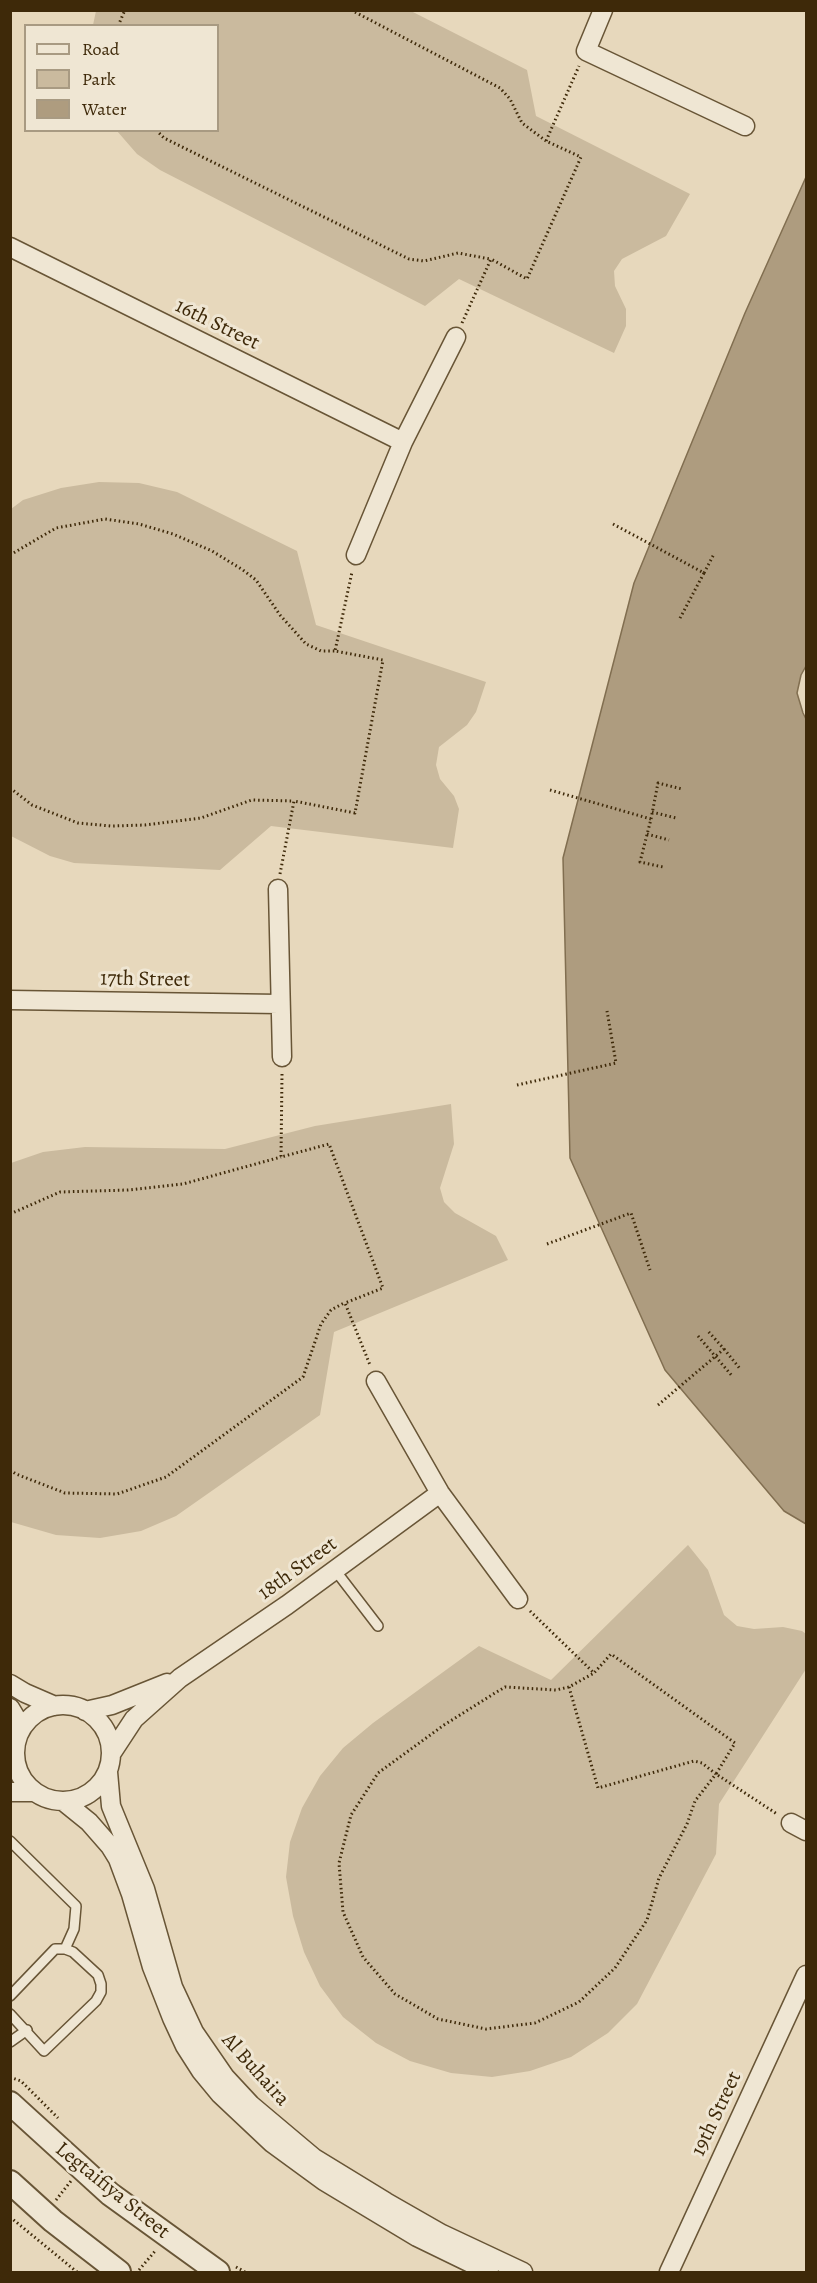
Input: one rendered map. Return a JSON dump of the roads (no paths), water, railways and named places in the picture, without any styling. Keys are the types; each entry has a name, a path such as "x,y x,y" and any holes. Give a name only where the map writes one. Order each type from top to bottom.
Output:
{"street":[{"path":"603,10 586,51 745,126"},
{"name":"16th Street","path":"10,247 403,442"},
{"path":"356,555 403,442 456,337"},
{"path":"278,889 282,1057"},
{"name":"17th Street","path":"10,1000 279,1004"},
{"path":"376,1381 440,1493 518,1599"},
{"name":"18th Street","path":"109,1763 134,1719 180,1678 287,1605 440,1493"},
{"name":"18th Street","path":"85,1711 112,1705 180,1678"},
{"path":"10,1684 55,1706"},
{"path":"10,1708 17,1739 15,1754 18,1768 25,1781 35,1792 53,1800 63,1801 72,1801 90,1794 97,1788 109,1763 107,1733 101,1724 85,1711 75,1707 55,1706 42,1710 31,1718 17,1739"},
{"name":"Al Buhaira","path":"109,1763 111,1806 145,1889 165,1984"},
{"path":"10,1792 35,1792"},
{"name":"Al Buhaira","path":"63,1801 89,1822 106,1840 118,1859 165,1984 216,2066 251,2105 307,2160 386,2202 420,2230 489,2272"},
{"name":"19th Street","path":"669,2272 807,1975"},
{"name":"Legtaifiya Street","path":"10,2103 110,2194 218,2272"},
{"path":"10,2182 45,2214 119,2272"},
{"name":"Al Buhaira","path":"420,2230 523,2272"}],"lane":[{"path":"335,1570 378,1626"},
{"path":"10,1841 76,1906 74,1929 65,1949"},
{"path":"10,1996 55,1949 73,1952 98,1975 101,1992 96,2001 44,2051 10,2014"},
{"path":"10,2051 13,2040 27,2030"}],"water":[{"path":"806,177 806,666 801,675 797,693 806,719 806,1524 784,1511 665,1370 570,1158 563,858 634,583 745,313"}]}
